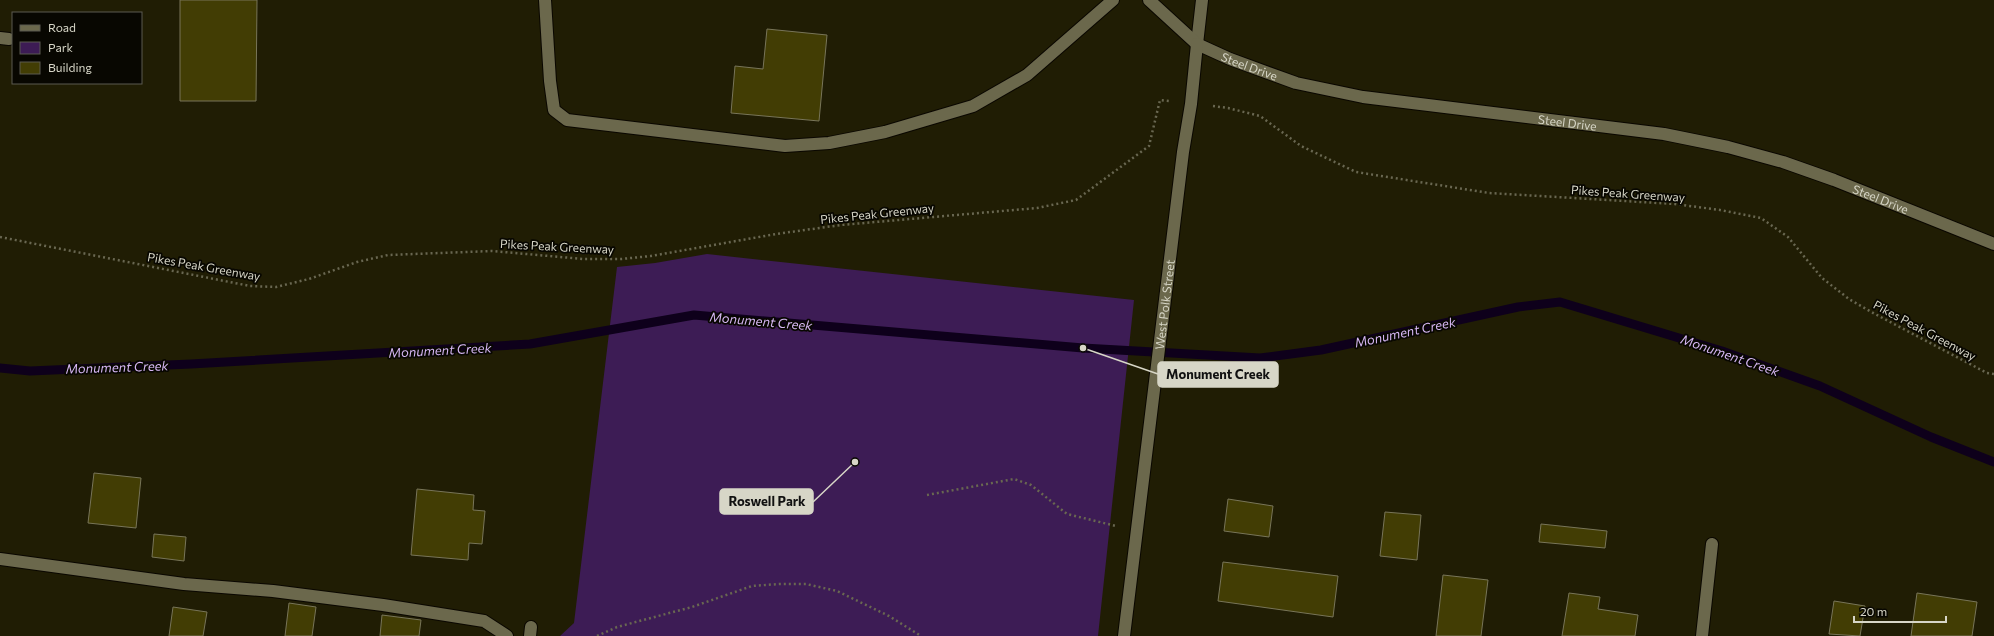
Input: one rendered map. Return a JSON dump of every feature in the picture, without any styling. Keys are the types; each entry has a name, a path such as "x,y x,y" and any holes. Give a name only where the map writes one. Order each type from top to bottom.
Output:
{"street":[{"path":"545,0 550,81 554,110 567,120 785,146 829,143 886,132 973,106 1028,75 1113,0"},
{"name":"Steel Drive","path":"1149,0 1197,44 1230,59 1296,83 1357,96 1664,134 1728,147 1783,162 1834,180 1994,244"},
{"name":"West Polk Street","path":"1124,636 1183,152 1191,104 1202,0"},
{"path":"1702,636 1712,544"},
{"path":"0,559 176,583 273,591 383,605 484,621 507,636"}],"path":[{"name":"Pikes Peak Greenway","path":"0,237 250,286 276,287 309,279 357,262 388,255 492,251 583,258 621,259 651,256 776,234 841,225 1037,208 1076,200 1149,146 1160,100"},
{"name":"Pikes Peak Greenway","path":"1228,108 1260,116 1301,146 1356,172 1489,193 1675,204 1720,210 1761,218 1788,237 1822,278 1849,299 1987,373 1994,374"},
{"path":"927,495 1014,479 1031,485 1067,514 1137,530"},
{"path":"597,636 617,627 692,607 752,586 806,584 837,591 890,616 921,636"}],"green space":[{"path":"707,254 1134,300 1098,636 560,636 574,623 617,267 655,263"}],"building":[{"path":"180,0 257,0 256,101 180,101"},
{"path":"767,29 827,35 819,121 731,113 735,66 763,69"},
{"path":"94,473 141,478 136,528 88,523"},
{"path":"417,489 474,495 473,510 485,511 482,544 469,543 468,560 411,555"},
{"path":"1228,499 1273,506 1269,537 1224,531"},
{"path":"1385,512 1421,515 1417,560 1380,556"},
{"path":"1541,524 1607,531 1605,548 1539,542"},
{"path":"154,534 186,537 184,561 152,557"},
{"path":"1223,562 1338,576 1333,617 1218,601"},
{"path":"1443,575 1488,580 1481,636 1436,636"},
{"path":"1569,593 1600,597 1598,609 1638,615 1635,636 1562,636"},
{"path":"1917,593 1977,602 1972,636 1911,636"},
{"path":"1834,601 1865,606 1860,636 1829,634"},
{"path":"289,603 316,607 312,636 285,636"},
{"path":"173,607 207,612 203,636 169,636"},
{"path":"382,615 421,620 419,636 380,636"}],"waterway":[{"name":"Monument Creek","path":"0,368 30,371 191,364 530,344 694,315 1083,348 1260,358 1321,350 1518,307 1560,302 1722,351 1820,386 1931,437 1994,462"}],"place":[{"name":"Monument Creek","path":"1083,348"},
{"name":"Roswell Park","path":"855,462"}]}
